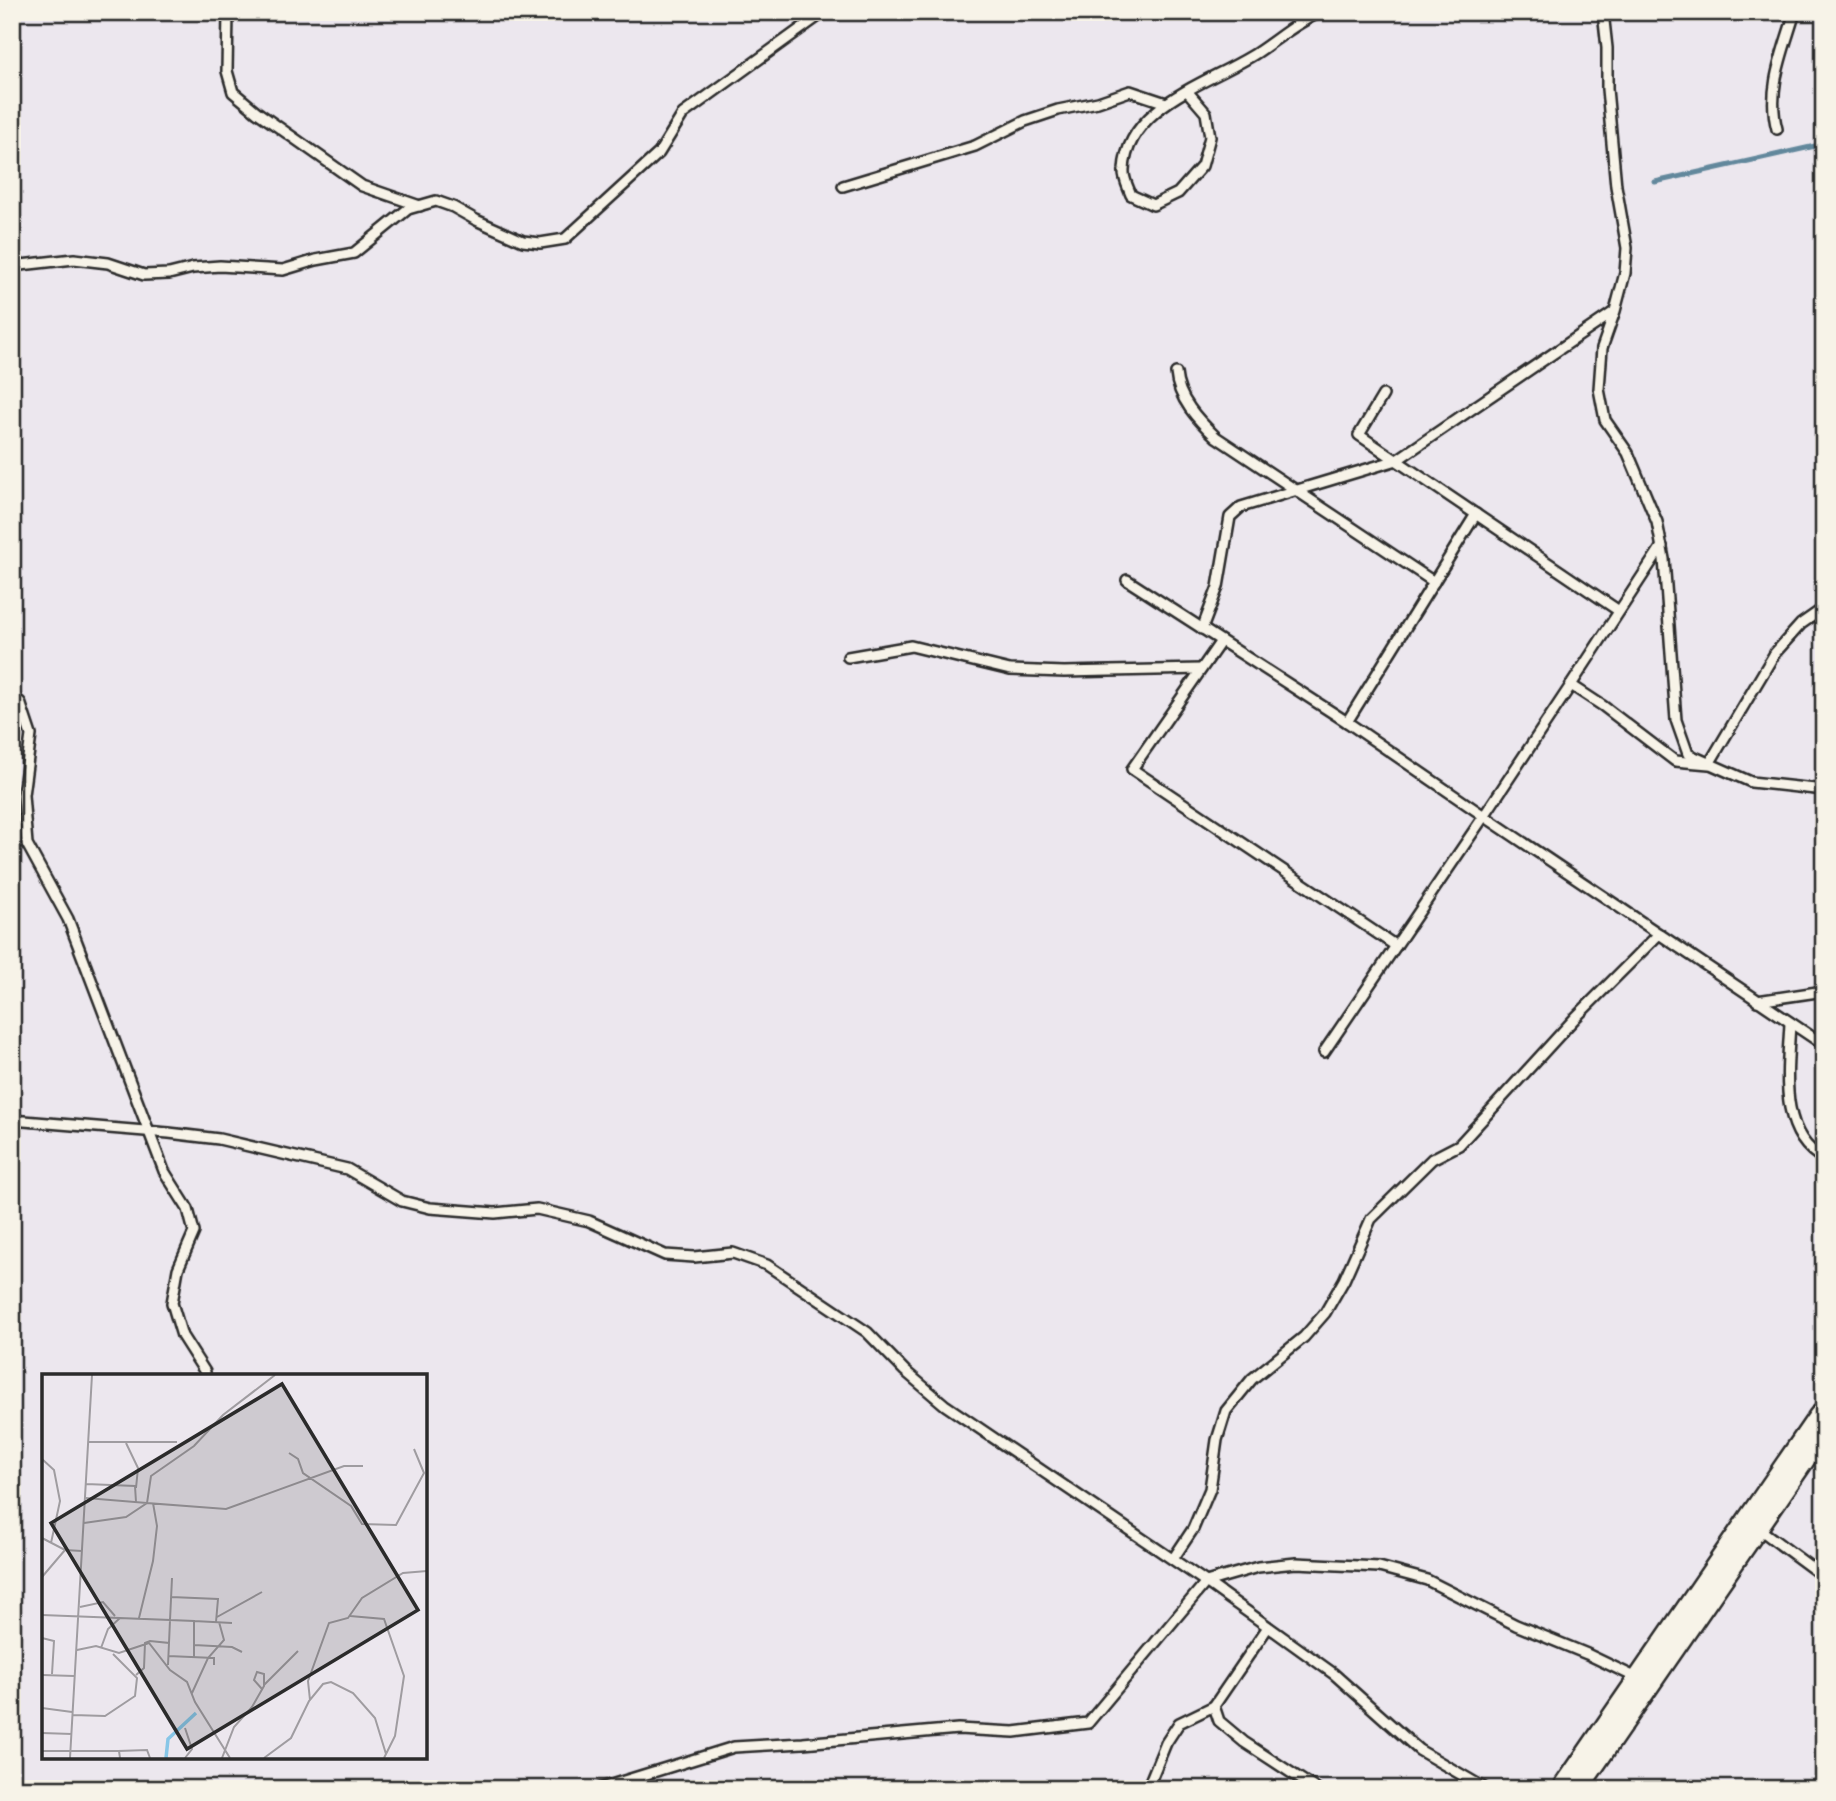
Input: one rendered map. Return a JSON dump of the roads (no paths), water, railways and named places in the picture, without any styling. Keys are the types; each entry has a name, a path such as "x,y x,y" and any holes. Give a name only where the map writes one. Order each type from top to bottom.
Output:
{"highway":[{"path":"1570,1789 1824,1420"}],"lane":[{"path":"228,12 227,71 233,92 362,186 420,206"},
{"path":"12,266 74,259 108,263 144,275 220,266 283,270 354,253 408,209 436,201 523,241 540,243 565,239 659,153 683,114 824,12"},
{"path":"1187,91 1206,113 1210,136 1202,166 1178,193 1153,205 1131,195 1123,173 1127,151 1143,122 1166,103 1187,91 1258,52 1282,33 1321,12"},
{"path":"1603,12 1616,186 1627,248 1625,273 1602,348 1599,389 1605,420 1628,453 1657,522 1662,546 1676,720 1688,754 1709,764 1751,782 1824,790"},
{"path":"1777,129 1774,116 1776,72 1795,12"},
{"path":"843,186 975,146 1025,121 1058,110 1130,92 1166,103"},
{"path":"1202,629 1218,587 1230,517 1241,507 1397,460 1615,311"},
{"path":"1176,373 1177,387 1198,420 1216,437 1434,582"},
{"path":"1383,395 1359,435 1619,611"},
{"path":"1347,722 1476,514"},
{"path":"1324,1052 1662,546"},
{"path":"1127,580 1347,722 1824,1045"},
{"path":"1709,764 1774,653 1801,624 1824,608"},
{"path":"1221,641 1132,769 1396,946"},
{"path":"848,657 911,646 1010,670 1064,672 1201,669"},
{"path":"1571,685 1675,761 1709,764"},
{"path":"12,696 19,702 31,735 23,795 27,844 68,919 164,1171 188,1209 194,1232 178,1269 172,1303 182,1336 205,1371"},
{"path":"1173,1559 1193,1529 1210,1489 1217,1440 1226,1411 1252,1379 1304,1337 1325,1313 1344,1280 1371,1219 1432,1159 1459,1146 1556,1038 1659,934"},
{"path":"1757,1001 1824,991"},
{"path":"1790,1023 1788,1081 1794,1126 1811,1152 1824,1159"},
{"path":"12,1120 219,1139 347,1169 402,1201 430,1208 495,1213 537,1209 589,1221 665,1255 694,1257 733,1254 767,1265 867,1332 905,1371 945,1405 1173,1559 1334,1674 1419,1750 1486,1789"},
{"path":"1752,1524 1824,1577"},
{"path":"598,1789 734,1747 958,1729 1014,1732 1088,1723 1206,1582 1258,1567 1296,1563 1379,1567 1427,1580 1516,1625 1587,1654 1644,1682"},
{"path":"1147,1789 1166,1743 1179,1724 1214,1706 1268,1627"},
{"path":"1214,1706 1219,1721 1244,1742 1316,1789"}],"waterway":[{"path":"1655,182 1824,144"}]}
